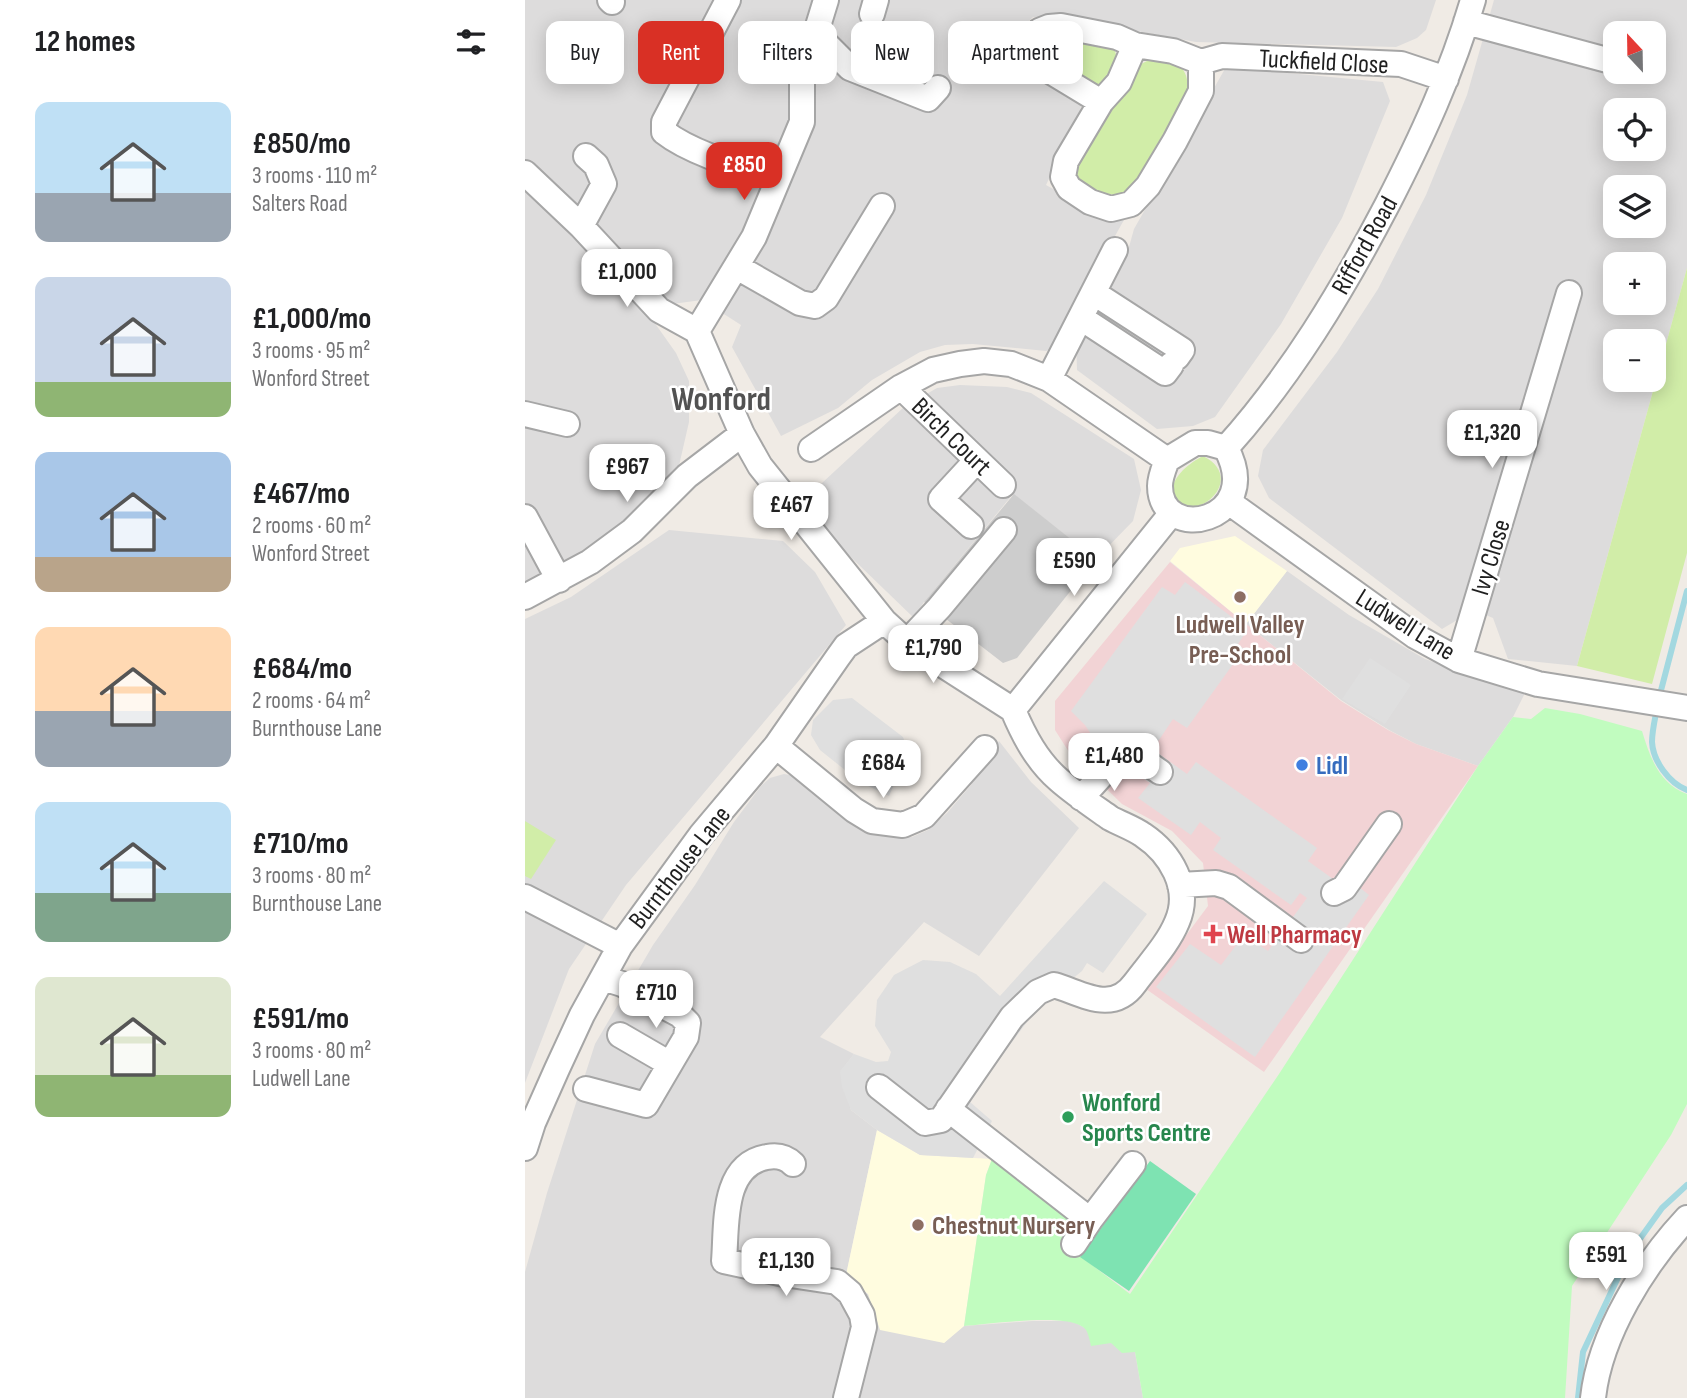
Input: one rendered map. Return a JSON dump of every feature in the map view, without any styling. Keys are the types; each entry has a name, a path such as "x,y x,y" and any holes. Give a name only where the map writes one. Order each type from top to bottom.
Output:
{"street":[{"path":"728,0 664,122 664,132 673,139 730,164 778,179"},
{"path":"820,21 827,0"},
{"name":"Rifford Road","path":"1226,448 1280,380 1326,313 1365,247 1411,160 1446,79 1469,11 1603,60"},
{"name":"Tuckfield Close","path":"1101,102 1040,65 1033,54 1032,42 1039,31 1061,26 1117,37 1135,46 1173,51 1201,62 1222,56 1401,64 1446,79"},
{"path":"1135,46 1119,82 1101,102 1066,161 1063,177 1069,188 1090,202 1111,209 1131,204 1148,186 1201,91 1201,62"},
{"path":"837,55 850,68 927,99 938,88"},
{"path":"697,331 754,237 802,122 802,84"},
{"path":"580,226 604,184 596,166 586,156"},
{"path":"525,173 580,226 659,310 697,331 742,434 760,466 884,621 907,642 1013,710 1024,736 1039,759 1058,779 1113,820 1141,833 1161,849 1172,864 1180,885 1178,921 1134,986 1103,1002 1054,985 1038,992 1012,1017 941,1120 925,1123 879,1087"},
{"path":"737,267 800,303 815,306 826,298 882,206"},
{"path":"1049,379 1115,250"},
{"path":"1081,318 1171,365 1182,350 1094,293"},
{"name":"Ivy Close","path":"1459,660 1569,293"},
{"path":"811,449 901,387 933,370 960,363 984,361 1011,363 1049,379 1167,460"},
{"name":"Birch Court","path":"901,387 1003,485"},
{"path":"525,414 567,424"},
{"path":"525,597 590,562 632,531 687,476 742,434"},
{"path":"1195,443 1209,443 1226,448 1234,462 1237,479 1230,503 1204,519 1190,521 1171,514 1163,504 1160,487 1167,460 1195,443"},
{"path":"971,526 941,499 977,460"},
{"name":"Ludwell Lane","path":"1230,503 1415,636 1459,660 1538,684 1682,707"},
{"path":"1013,710 1171,514"},
{"path":"525,517 559,580"},
{"path":"907,642 939,608 1003,530"},
{"name":"Burnthouse Lane","path":"525,1149 533,1123 582,1014 619,946 701,835 776,746 846,646 884,621"},
{"path":"776,746 854,810 872,821 903,825 924,816 985,748"},
{"path":"1081,798 1121,754 1137,757 1160,772"},
{"path":"1334,893 1344,888 1389,824"},
{"path":"1180,885 1216,883 1229,887 1301,940"},
{"path":"525,897 619,946"},
{"path":"586,1089 646,1105 686,1037 688,1023 685,1018 622,984 603,978"},
{"path":"620,1035 670,1064"},
{"path":"948,1109 1090,1220"},
{"path":"793,1164 787,1158 762,1158 746,1167 732,1184 724,1261 837,1282 851,1293 862,1315 864,1327 846,1398"},
{"path":"1074,1244 1133,1164"},
{"path":"1593,1398 1598,1370 1626,1304 1670,1236 1687,1218"}],"shaded area":[{"path":"525,0 1436,0 1426,30 1417,38 1396,47 1196,42 1083,21 1033,17 1029,21 948,21 948,84 1057,84 1078,98 1080,114 1046,185 1098,214 1124,220 1051,349 1046,351 973,344 945,345 920,352 872,380 838,408 781,436 732,347 741,325 702,300 672,304 632,276 525,165"},
{"path":"1494,0 1687,0 1687,268 1666,344 1666,329 1603,329 1603,392 1653,392 1577,666 1508,659 1493,618 1474,610 1442,629 1269,498 1258,476 1263,450 1337,352 1378,289 1426,195 1467,95"},
{"path":"1226,67 1383,82 1390,101 1342,218 1281,324 1215,417 1193,426 1157,429 1077,370 1076,337 1129,247 1134,229"},
{"path":"525,188 637,298 676,353 689,381 689,422 678,470 614,529 556,568 525,583"},
{"path":"960,385 1007,387 1031,393 1134,459 1141,490 1133,521 1096,559 1013,494 924,602 914,618 803,511 822,483 904,407 937,388"},
{"path":"1014,494 1096,559 1017,658 1003,663 924,602"},
{"path":"669,530 783,541 815,572 846,625 626,885 569,969 525,1083 525,619 571,597"},
{"name":"Ludwell Valley Pre-School","path":"1235,536 1287,571 1246,624 1170,561 1180,548"},
{"path":"1170,562 1341,701 1416,744 1478,766 1264,1072 1146,989 1208,906 1203,863 1172,831 1122,804 1069,752 1055,730 1055,701"},
{"path":"1287,571 1349,615 1425,659 1525,693 1513,717 1478,766 1416,744 1389,730 1341,700 1246,624"},
{"path":"1185,582 1248,629 1238,644 1244,649 1187,728 1173,719 1155,746 1155,751 1187,774 1196,762 1317,848 1308,861 1333,879 1344,875 1369,895 1255,1057 1156,987 1190,944 1221,965 1244,935 1268,951 1307,898 1300,893 1291,905 1213,850 1221,838 1200,822 1191,835 1138,798 1150,783 1102,751 1085,725 1071,711 1162,587 1175,595"},
{"path":"1370,658 1411,685 1385,724 1342,699"},
{"path":"852,698 903,737 905,743 896,754 894,785 889,796 860,782 820,750 811,735 813,720 833,700"},
{"path":"999,741 1031,782 1079,828 979,956 924,922 820,1037 854,1054 841,1071 851,1110 877,1130 846,1275 868,1294 944,1343 964,1326 1032,1321 1076,1323 1135,1352 1143,1398 525,1398 525,1272 547,1193 595,1044 653,945 734,822 761,786 770,778 784,774 801,777 874,830 894,837 912,837 928,830 947,813 971,785"},
{"path":"1104,881 1147,914 1103,973 1087,963 1082,971 1038,1007 1001,1057 970,1102 992,1121 973,1158 920,1155 877,1130 851,1110 842,1087 840,1071 854,1054 876,1062 888,1061 891,1052 875,1026 877,1000 894,975 923,960 950,962 976,974 1000,996"},
{"name":"Chestnut Nursery","path":"877,1130 920,1155 992,1159 986,1175 964,1326 944,1343 880,1330 868,1294 846,1275"}],"green space":[{"path":"1083,37 1108,41 1118,62 1106,81 1094,87 1083,80"},
{"path":"1153,58 1177,62 1183,69 1188,84 1187,93 1168,131 1144,174 1128,191 1114,195 1085,186 1073,177 1074,167 1132,74 1141,64"},
{"path":"1687,268 1687,553 1652,684 1577,666 1653,392 1666,392 1666,344"},
{"path":"1203,456 1220,472 1218,490 1203,504 1180,508 1173,498 1174,484 1186,467"},
{"path":"1545,708 1580,714 1642,731 1652,760 1663,777 1669,784 1687,794 1687,1104 1671,1135 1572,1286 1565,1398 1143,1398 1135,1352 1122,1353 1111,1343 1091,1346 1086,1330 1078,1324 1047,1320 964,1326 986,1175 992,1159 1075,1222 1067,1246 1130,1294 1279,1074 1478,766 1513,717 1531,719"},
{"path":"525,821 556,840 531,879 525,876"},
{"path":"1150,1161 1196,1194 1129,1291 1080,1257"}],"waterway":[{"path":"1659,698 1687,591"},
{"path":"1657,708 1652,738 1655,757 1668,777 1687,790"},
{"path":"1578,1398 1583,1352 1629,1254 1662,1208 1687,1185"}],"place":[{"name":"Ludwell Valley Pre-School","path":"1240,597"},
{"name":"Lidl","path":"1302,765"},
{"name":"Well Pharmacy","path":"1213,934"},
{"name":"Wonford Sports Centre","path":"1068,1117"},
{"name":"Chestnut Nursery","path":"918,1225"}],"district":[{"name":"Wonford","path":"721,398"}]}
